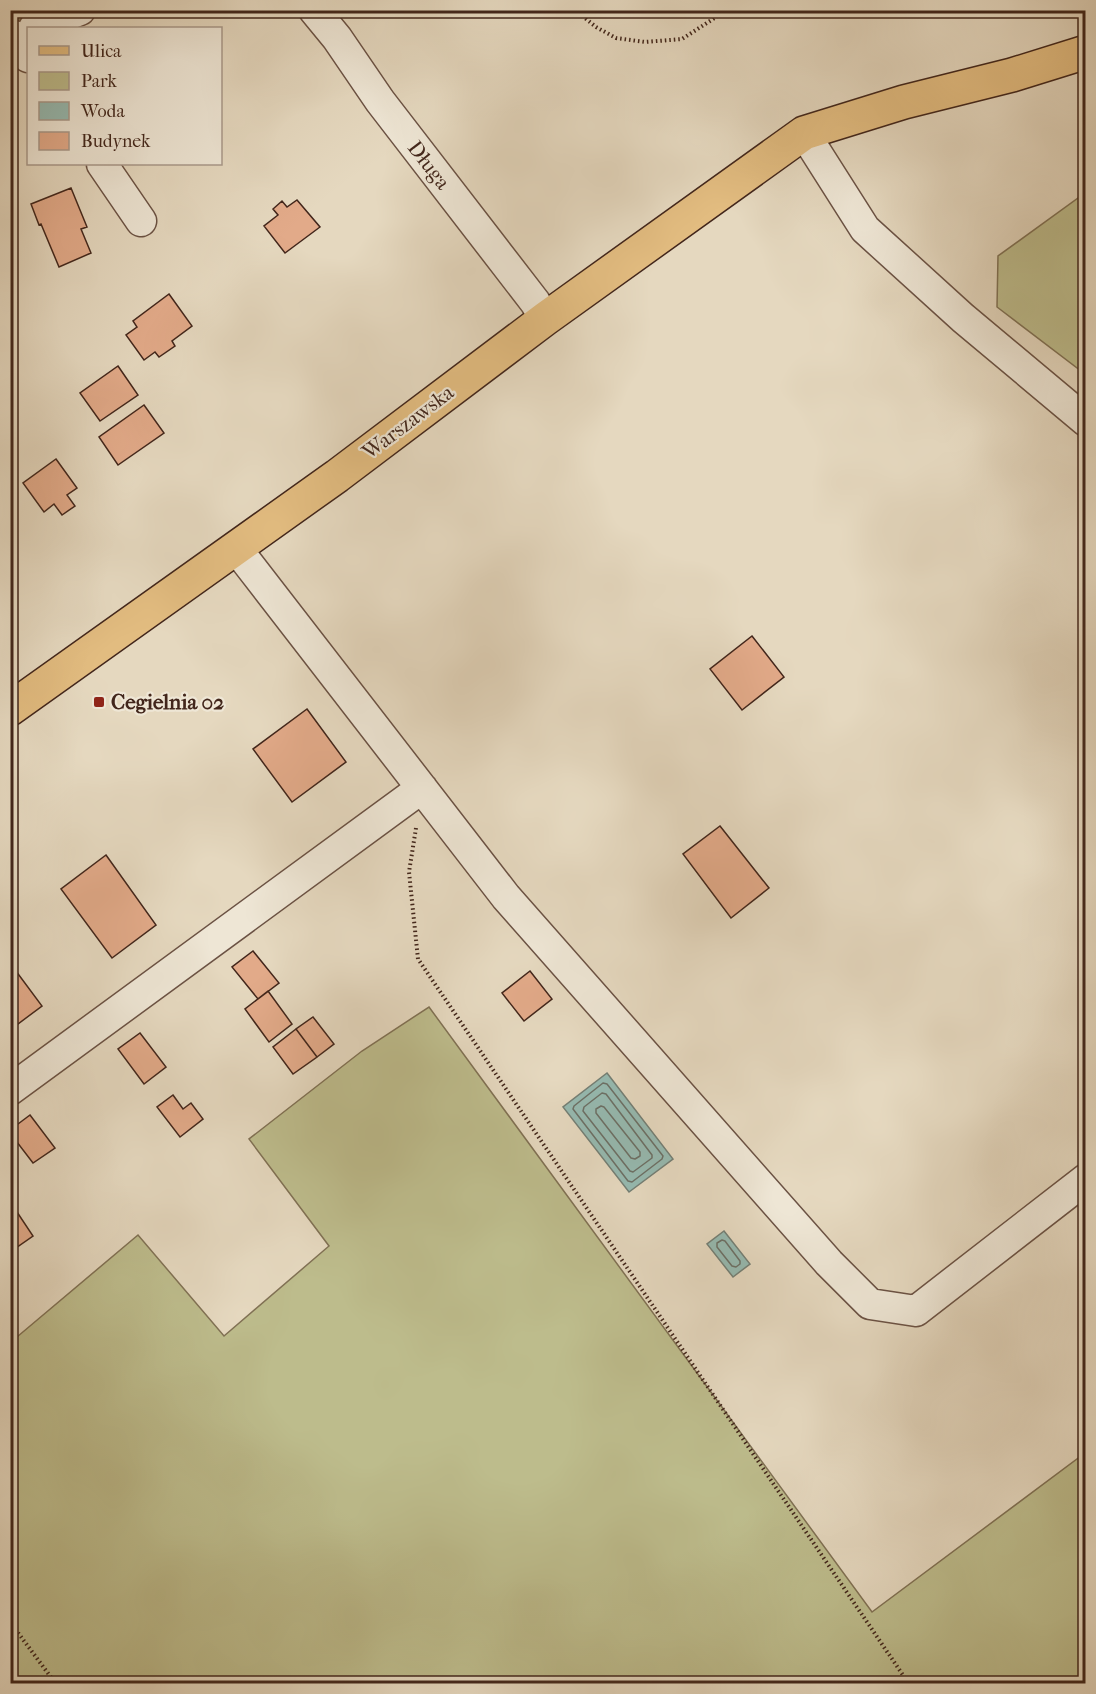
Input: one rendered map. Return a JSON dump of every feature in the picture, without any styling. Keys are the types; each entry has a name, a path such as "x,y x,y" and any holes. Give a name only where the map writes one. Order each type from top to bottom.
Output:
{"main road":[{"name":"Warszawska","path":"10,709 337,476 545,318 804,133 904,102 1012,75 1086,52"}],"street":[{"path":"45,27 80,10"},
{"name":"Długa","path":"314,10 337,38 380,101 545,318"},
{"path":"804,133 865,229 963,318 1086,421"},
{"path":"103,165 141,221"},
{"path":"236,548 514,906 821,1254 870,1304 916,1311 1086,1179"},
{"path":"10,1090 422,788"}],"path":[{"path":"575,10 596,27 616,38 645,42 682,39 727,10"},
{"path":"422,788 409,872 418,959 909,1683"},
{"path":"10,1622 56,1683"}],"green space":[{"path":"11,10 45,11 11,23"},
{"path":"1085,193 1085,374 997,307 998,256"},
{"path":"429,1007 872,1612 1085,1453 1085,1683 11,1683 11,1342 138,1235 224,1336 329,1246 249,1139 362,1051"}],"water":[{"path":"607,1073 673,1159 629,1192 563,1107"},
{"path":"724,1231 750,1264 733,1277 707,1244"}],"building":[{"path":"71,188 87,227 81,229 91,253 59,267 31,204"},
{"path":"297,200 320,227 285,253 264,226 278,215 273,209 282,201 287,207"},
{"path":"169,294 192,326 172,341 175,346 159,357 155,352 144,360 126,335 137,327 133,321"},
{"path":"118,366 138,395 100,421 80,393"},
{"path":"144,405 164,433 118,465 99,437"},
{"path":"56,459 77,488 67,495 75,506 62,515 54,504 44,512 23,483"},
{"path":"752,636 784,677 742,710 710,669"},
{"path":"307,709 346,762 292,802 253,749"},
{"path":"720,826 769,888 731,918 683,854"},
{"path":"106,855 156,925 112,958 61,889"},
{"path":"253,951 279,983 258,999 232,967"},
{"path":"10,963 42,1006 10,1030"},
{"path":"530,971 552,999 524,1021 502,993"},
{"path":"268,991 292,1024 269,1042 245,1009"},
{"path":"313,1017 334,1044 317,1057 296,1029"},
{"path":"296,1029 317,1057 293,1074 273,1047"},
{"path":"140,1033 166,1067 144,1084 118,1049"},
{"path":"173,1095 183,1109 191,1103 203,1119 180,1137 157,1107"},
{"path":"30,1115 55,1148 33,1163 10,1133 10,1130"},
{"path":"17,1212 33,1236 10,1252 10,1216"}],"place":[{"name":"Cegielnia 02","path":"99,702"}]}
